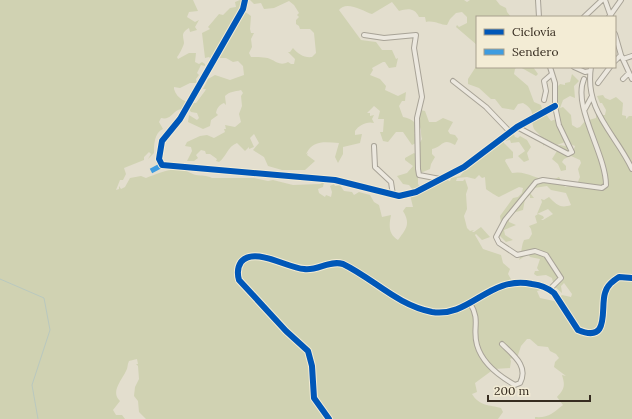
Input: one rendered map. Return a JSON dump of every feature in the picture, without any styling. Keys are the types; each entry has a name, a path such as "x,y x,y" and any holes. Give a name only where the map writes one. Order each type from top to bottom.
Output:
{"street":[{"path":"245,0 242,9 180,119 162,141 159,159 162,165 335,180 398,196 416,192 464,167 517,126 555,106"},
{"path":"538,0 539,16"},
{"path":"585,16 604,0 610,16"},
{"path":"610,16 621,0"},
{"path":"364,35 384,38 416,35 414,48 422,97 417,118 418,169 420,175 440,179"},
{"path":"616,37 622,57 632,79"},
{"path":"616,60 622,57 632,56"},
{"path":"517,126 570,153 572,150 559,125 555,106 555,83 550,68"},
{"path":"576,68 585,72 591,69 592,96 600,119 632,169"},
{"path":"598,83 609,68"},
{"path":"623,79 630,73"},
{"path":"544,100 546,91 544,81 552,74"},
{"path":"550,289 561,278 547,256 535,251 515,254 499,243 496,237 508,215 536,182 542,180 602,188 606,185 603,169 580,95 584,79"},
{"path":"453,80 486,107 510,132"},
{"path":"584,109 592,96"},
{"path":"374,146 375,167 391,182 393,195"},
{"path":"329,419 314,398 310,354 239,280 238,269 242,261 248,257 263,257 303,269 333,263 343,264 405,304 433,312 456,310 490,290 510,282 522,282 550,289 558,297 578,330 591,332 598,330 602,324 604,293 610,283 619,277 632,278"},
{"path":"470,302 477,314 477,344 481,354 489,365 501,376 515,385 520,384 523,370 521,364 502,344"}],"green space":[{"path":"0,0 193,0 198,11 189,12 187,17 195,22 199,20 195,27 197,30 190,32 189,28 185,31 183,34 184,44 177,57 178,59 189,53 196,53 195,62 199,64 202,62 205,66 201,65 197,73 199,75 196,79 197,83 190,83 180,88 174,87 174,89 182,100 196,103 206,89 203,89 208,79 215,75 230,80 244,75 243,66 238,61 233,62 226,58 216,58 213,55 211,56 212,60 209,57 205,58 202,33 210,29 208,27 219,14 223,15 230,8 236,7 235,2 240,0 248,2 244,11 251,16 250,29 251,33 254,33 251,39 252,47 249,53 251,57 269,58 281,64 288,62 294,64 295,59 288,52 290,52 293,48 301,55 312,57 316,53 314,33 310,29 300,29 296,24 296,20 299,17 297,15 299,13 294,5 289,1 274,8 264,9 261,3 254,4 250,0 464,0 467,2 470,0 496,0 500,5 506,8 510,16 476,16 476,44 456,27 457,25 459,27 467,23 467,17 462,12 456,13 447,25 426,22 425,17 419,17 413,10 405,9 399,11 392,2 372,14 350,6 342,7 339,10 361,40 376,42 382,50 392,50 396,59 398,58 396,67 389,68 385,62 383,62 372,68 373,70 370,75 380,79 386,86 385,90 398,96 406,92 405,101 402,101 399,106 403,117 414,121 418,131 414,133 417,136 416,143 412,145 403,132 396,132 388,142 383,141 380,132 383,132 384,119 378,119 380,111 374,106 367,113 370,113 370,116 374,115 372,119 374,123 366,123 361,125 355,131 355,135 362,134 360,143 343,147 343,154 338,163 335,157 339,143 324,142 316,144 309,149 306,154 308,153 307,155 315,161 305,170 282,170 268,166 264,157 253,150 259,143 254,134 250,138 254,147 249,149 249,147 245,151 237,143 229,149 219,162 216,161 217,159 210,154 206,154 205,151 201,150 196,155 198,158 194,161 187,161 192,151 191,147 185,146 187,142 200,136 207,135 214,138 225,132 225,125 235,127 241,122 239,114 242,106 241,96 243,93 241,90 230,92 225,96 226,105 224,103 218,108 216,113 218,115 211,120 210,126 203,129 188,122 189,115 197,120 199,118 197,113 191,112 188,108 178,110 166,118 161,118 159,122 163,129 156,136 154,153 148,159 151,154 149,152 144,157 144,160 124,168 126,174 123,180 120,180 116,190 119,189 119,186 121,189 125,187 130,178 141,176 146,178 172,170 184,170 212,178 254,178 268,181 273,180 293,185 320,184 324,182 323,187 318,189 319,193 325,197 326,195 331,197 332,192 330,186 334,184 335,186 340,185 344,191 352,192 354,195 359,192 370,195 374,202 379,205 382,217 391,215 391,232 392,235 398,240 407,223 407,219 403,211 406,207 413,207 410,195 413,190 409,185 403,184 397,176 407,173 413,166 405,160 405,158 414,153 417,155 420,152 419,144 422,139 421,130 415,117 417,112 420,110 425,111 429,122 436,122 443,118 453,122 448,131 450,134 455,135 458,139 455,145 445,142 432,149 432,154 435,157 430,169 418,174 418,184 422,190 447,180 450,181 451,178 460,176 469,165 490,151 500,136 513,128 512,130 515,137 518,138 520,136 527,140 531,147 527,153 529,160 524,162 518,156 525,151 519,142 511,143 510,140 504,141 504,143 513,152 513,158 506,159 505,161 512,173 524,173 547,180 559,177 565,187 577,184 580,177 578,169 581,163 580,160 571,156 564,159 562,162 566,166 566,170 561,171 558,164 552,159 557,151 556,149 559,150 558,146 569,147 567,150 574,149 575,146 565,142 557,145 547,140 543,146 543,139 534,129 532,112 528,106 523,103 518,104 514,110 502,108 495,99 491,99 479,88 468,84 468,79 476,67 476,68 516,68 514,74 528,86 534,102 541,105 542,109 551,121 556,119 559,110 555,97 558,95 555,93 556,88 560,84 565,85 565,83 570,82 572,74 579,81 574,86 575,98 570,96 563,100 560,108 563,107 571,115 572,125 577,128 580,127 585,121 596,118 596,115 605,115 606,110 602,103 600,103 597,96 603,95 605,98 610,100 616,97 623,103 622,115 626,116 626,119 629,116 632,116 632,419 535,419 535,417 544,417 550,414 563,405 557,397 562,392 564,387 562,375 566,376 554,367 555,362 559,358 556,354 550,351 548,347 538,346 530,339 527,339 521,346 518,355 510,359 510,368 494,369 475,383 477,392 472,394 478,401 501,408 503,412 498,419 146,419 139,412 138,401 134,396 135,387 139,379 138,366 136,364 138,364 137,359 129,361 127,370 116,390 117,397 120,401 113,410 116,415 122,415 125,419 0,419","holes":["479,175 482,178 485,177 486,189 499,197 519,187 523,188 522,193 518,197 513,198 500,216 501,223 497,233 506,242 513,240 505,235 504,230 516,225 509,222 509,214 523,210 525,199 530,195 530,198 534,198 530,193 534,188 547,186 551,190 566,193 571,205 558,205 549,197 544,200 541,199 542,202 537,214 548,209 553,214 543,220 541,220 544,218 543,216 538,214 535,216 537,223 529,226 532,234 529,239 524,240 519,260 528,254 530,257 540,259 537,268 539,271 535,271 534,274 537,276 546,275 552,278 554,286 562,293 561,286 564,283 572,294 571,297 562,295 554,301 540,298 537,291 544,289 541,282 534,282 527,279 521,282 512,281 508,274 510,269 503,263 501,255 483,249 475,235 476,234 482,240 490,237 481,227 474,232 472,232 474,230 470,231 467,228 464,216 467,209 466,194 468,188 465,179 463,181 456,181 457,178 467,177 475,179"]},
{"path":"522,68 534,68 538,74 536,76"}],"waterway":[{"path":"0,279 44,298 50,330 32,385 38,419"}],"marked path":[{"path":"151,171 162,165"}],"cycle path":[{"path":"245,0 243,9 180,119 162,141 159,159 162,165 335,180 399,196 416,192 464,167 517,127 555,106"},
{"path":"329,419 314,398 312,366 308,351 286,331 239,280 239,266 241,262 247,258 254,256 262,257 304,269 333,263 343,264 408,304 419,309 432,312 445,312 458,309 491,290 504,285 517,283 535,284 547,288 554,293 578,330 588,333 595,332 600,328 605,293 609,285 619,277 632,278"}]}
